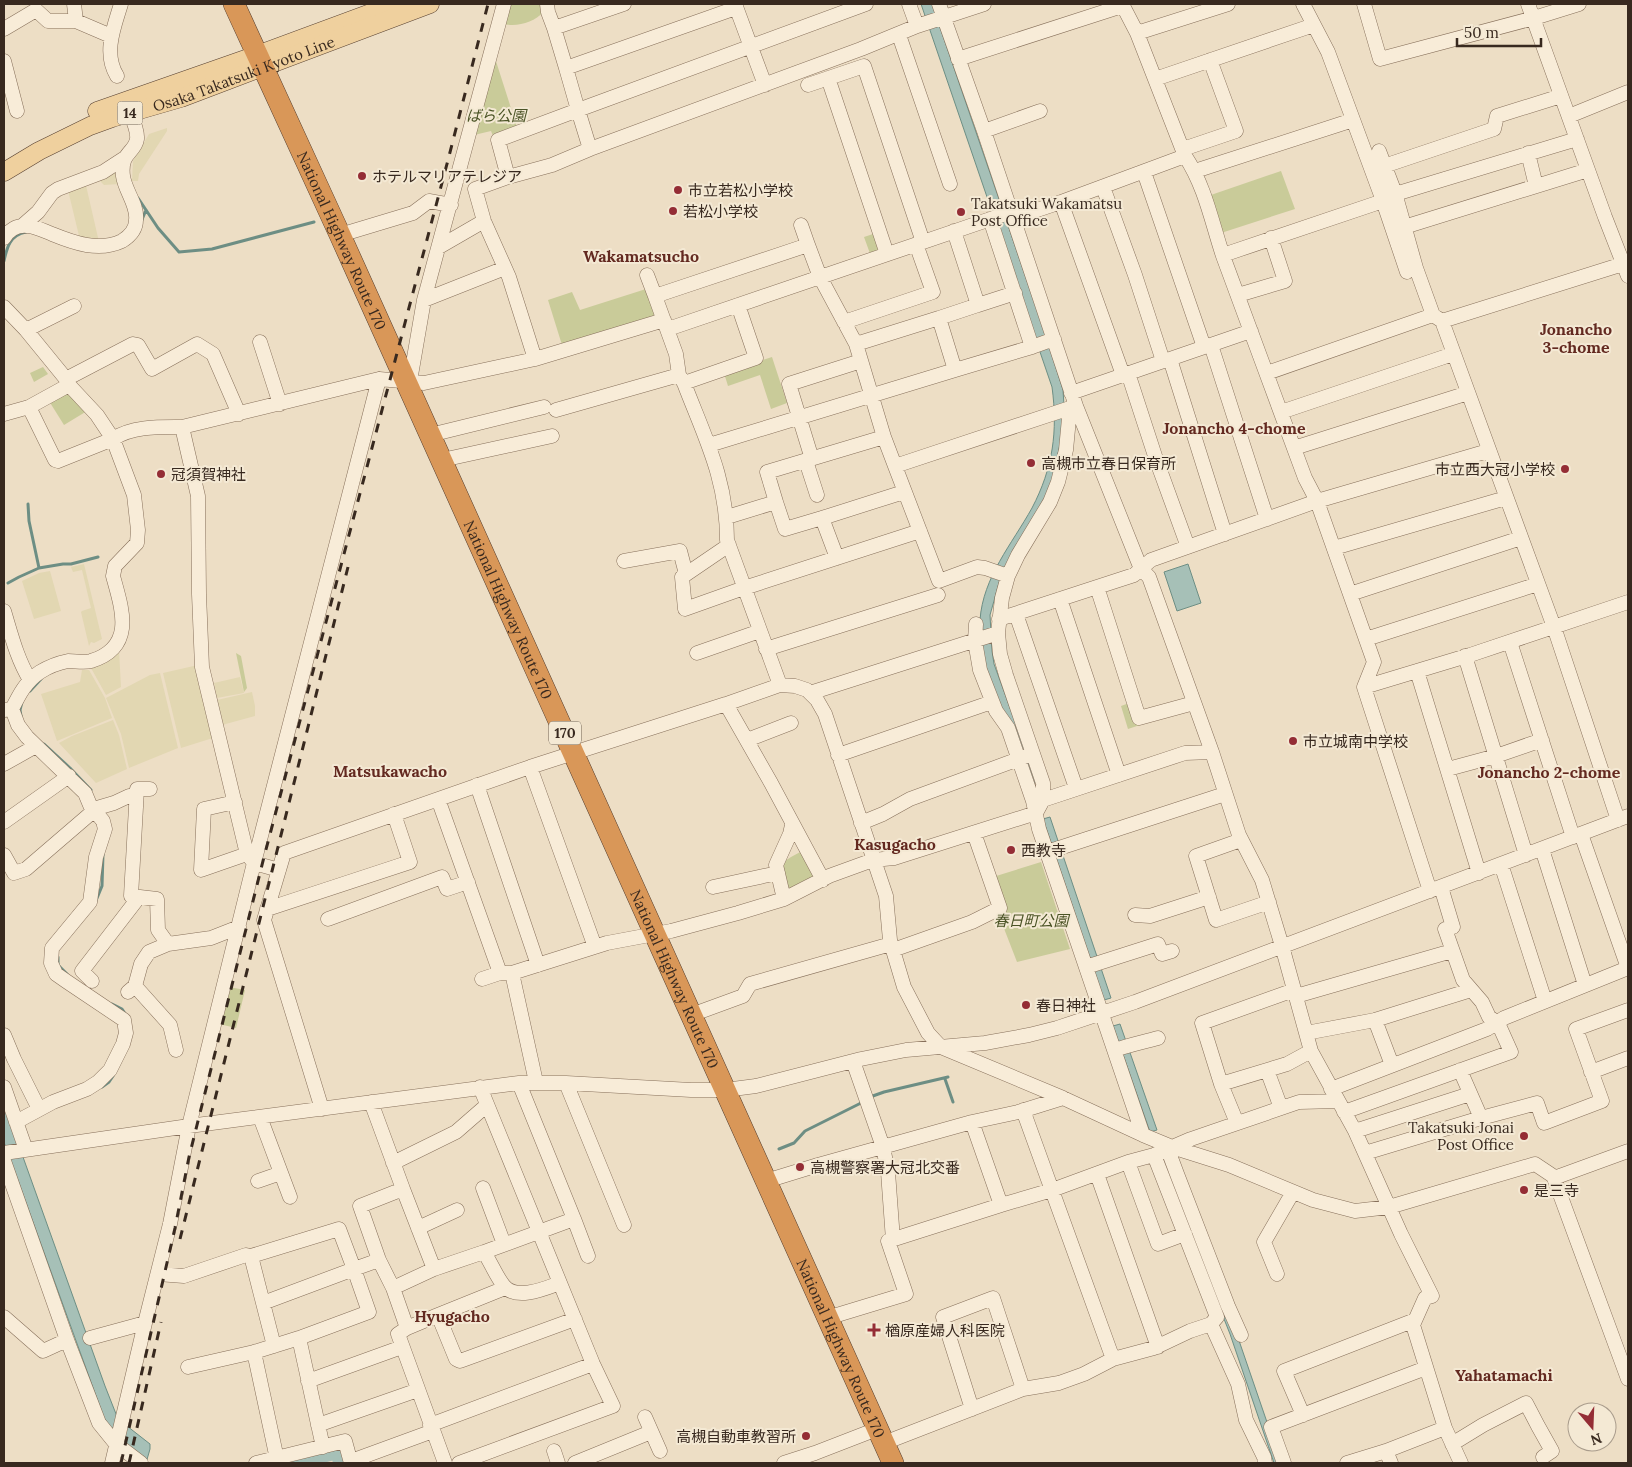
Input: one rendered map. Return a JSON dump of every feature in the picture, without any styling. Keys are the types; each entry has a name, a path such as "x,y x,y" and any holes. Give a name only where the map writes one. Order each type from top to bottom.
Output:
{"highway":[{"name":"National Highway Route 170","path":"234,4 408,380 430,435 893,1463"}],"main road":[{"name":"Osaka Takatsuki Kyoto Line","path":"4,172 39,150 90,126 181,98 260,61 395,4"},
{"name":"Osaka Takatsuki Kyoto Line","path":"4,159 54,130 90,114 260,61 430,4"}],"street":[{"path":"74,4 76,21"},
{"path":"117,76 112,65 110,39 121,4"},
{"path":"408,380 424,300 504,4"},
{"path":"548,4 548,12 590,149"},
{"path":"554,28 624,4"},
{"path":"508,177 498,140 866,4"},
{"path":"909,4 920,25"},
{"path":"455,186 475,189 508,177 552,165 590,149 899,34 941,13 984,4"},
{"path":"1137,33 1228,4"},
{"path":"4,1153 189,1126 519,1083 566,1083 725,1090 756,1086 853,1061 906,1050 985,1043 1029,1035 1057,1028 1135,1002 1623,818 1453,354 1437,318 1408,264 1386,197 1353,120 1328,52 1303,4"},
{"path":"1364,4 1380,59 1580,4"},
{"path":"1267,373 1437,318 1626,270 1528,4"},
{"path":"827,1318 906,1294 888,1241 1001,1204 1052,1190 1128,1162 1154,1156 1168,1147 1299,1102 1341,1107 1511,1052 1498,1023 1488,1017 1482,1002 1462,980 1445,929 1453,927 1435,889 1364,687 1374,662 1366,639 1317,501 1305,478 1223,255 1195,171 1184,153 1137,33 1122,5 958,59"},
{"path":"566,68 736,6 765,85"},
{"path":"4,29 34,7 48,20 76,21 111,36"},
{"path":"941,13 984,131 1009,215 1072,393 1073,407 1066,450 1055,492 1006,576 997,629 1000,654 1025,756 1039,829 1053,850 1092,965 1102,1013 1121,1048 1143,1135"},
{"path":"1155,79 1314,25"},
{"path":"899,34 950,184"},
{"path":"29,407 53,458 56,460 113,439 118,435 145,428 156,426 182,427 379,379 408,380 424,383 535,359 738,305 990,219 1061,202 1144,172 1236,131 1210,60"},
{"path":"4,61 17,111"},
{"path":"808,85 864,66 933,292 844,322"},
{"path":"828,78 886,254"},
{"path":"1569,116 1628,92"},
{"path":"1384,166 1494,129 1497,116 1561,96"},
{"path":"984,131 1040,111"},
{"path":"22,226 38,212 52,193 58,189 104,172 123,160 137,141 130,113"},
{"path":"1195,171 1353,120"},
{"path":"1223,255 1386,197 1577,139"},
{"path":"1379,151 1384,166 1386,197 1404,227 1403,244"},
{"path":"1528,153 1536,186"},
{"path":"4,238 13,229 22,226 32,226 63,239 91,246 106,246 124,239 135,227 136,216 125,188 123,160"},
{"path":"1404,227 1588,170"},
{"path":"1144,172 1267,519"},
{"path":"1103,187 1166,360 1225,534"},
{"path":"475,189 484,221 505,268 535,359"},
{"path":"340,235 413,213 429,201 451,205"},
{"path":"1061,202 1188,547"},
{"path":"990,219 1033,347"},
{"path":"439,247 484,221"},
{"path":"801,225 820,277 856,344 884,437 939,581 977,567 990,569 1006,576"},
{"path":"954,231 978,305"},
{"path":"1238,295 1285,281 1271,238"},
{"path":"655,296 808,245"},
{"path":"424,300 505,268"},
{"path":"647,275 676,354 682,379 720,476 727,517 727,540 780,685"},
{"path":"856,344 1015,293"},
{"path":"430,435 682,379 756,358 738,305"},
{"path":"26,330 74,306"},
{"path":"4,307 26,330 97,415 113,439 134,496 138,530 137,543 115,566 113,571 123,613 122,629 116,645 91,661 69,661 48,667 30,680 8,710 23,732 99,808 105,829 96,857 90,902 52,948 51,963 56,974 124,1020 126,1033 123,1044 110,1070 98,1082 87,1089 53,1102 16,1122"},
{"path":"938,318 954,370"},
{"path":"1072,393 1251,331"},
{"path":"709,446 1052,340"},
{"path":"260,342 280,404"},
{"path":"4,414 29,407 133,344 138,345 152,369 197,344 213,354 239,414"},
{"path":"1281,412 1453,354"},
{"path":"817,495 800,418 789,384 861,361"},
{"path":"112,1463 144,1323 170,1224 189,1126 239,927 250,858 379,379"},
{"path":"1294,448 1468,393"},
{"path":"895,466 1073,407"},
{"path":"1073,407 1141,569 1150,577 1241,840 1262,880 1311,1051 1355,1131 1411,1257 1432,1296 1424,1298 1413,1325 1445,1428 1461,1463"},
{"path":"182,427 198,496 202,667 250,858"},
{"path":"442,460 552,436"},
{"path":"884,437 767,472 785,529 904,492"},
{"path":"810,693 977,640 997,629 1016,614 1134,575 1151,560 1317,501 1488,451"},
{"path":"1334,548 1506,498"},
{"path":"727,517 776,502"},
{"path":"822,518 837,558"},
{"path":"729,545 682,577 685,609 920,531"},
{"path":"1350,594 1521,538"},
{"path":"624,561 680,550 686,574"},
{"path":"1366,639 1538,584"},
{"path":"1097,587 1139,718 1194,703"},
{"path":"766,649 938,595"},
{"path":"1060,599 1120,774"},
{"path":"1364,687 1510,642 1628,602"},
{"path":"4,611 17,651 30,680"},
{"path":"1016,614 1076,788"},
{"path":"482,979 538,965 595,946 655,934 738,913 784,899 823,880 873,860 894,858 1036,813 1043,800 1043,783 992,702 978,661 976,624"},
{"path":"698,653 760,631"},
{"path":"1331,1089 1487,1029 1504,1018 1628,968 1542,740 1510,642"},
{"path":"1465,656 1526,855"},
{"path":"1417,671 1479,873"},
{"path":"322,1109 264,920 284,853 530,767 780,685 795,686 810,693 817,700 825,714 886,896 892,947 904,987 928,1033 941,1047 1063,1098 1168,1147 1229,1166 1313,1200 1356,1211 1389,1207 1534,1164 1554,1178 1628,1379"},
{"path":"838,755 992,702"},
{"path":"726,704 823,880"},
{"path":"747,740 791,723"},
{"path":"1448,769 1496,756 1542,740"},
{"path":"4,764 36,746"},
{"path":"1043,800 1186,753 1212,752"},
{"path":"861,823 883,814 910,798 1025,756"},
{"path":"530,767 595,946"},
{"path":"4,822 69,776"},
{"path":"477,785 538,965"},
{"path":"150,789 137,788 131,896 157,899 158,930 168,944"},
{"path":"1053,850 1225,794"},
{"path":"4,856 14,873 26,869 99,808 129,796 136,796"},
{"path":"438,799 468,882 506,973 536,1082"},
{"path":"235,802 204,809 201,870 250,858 279,870"},
{"path":"267,909 410,862 394,814"},
{"path":"784,899 776,865 792,825"},
{"path":"691,1015 743,996 750,984 892,947 972,922 1000,908 974,833"},
{"path":"1241,840 1196,856 1216,920 1269,902"},
{"path":"1542,849 1585,985"},
{"path":"1501,864 1545,1001"},
{"path":"713,887 778,873"},
{"path":"328,919 442,877 447,889 468,882"},
{"path":"92,981 82,971 139,897"},
{"path":"1135,915 1150,916 1209,898"},
{"path":"176,1050 170,1025 131,989 141,964 149,952 168,944 212,938 239,927"},
{"path":"1092,965 1158,944 1162,954 1172,951"},
{"path":"1237,1123 1221,1084 1202,1023 1295,993 1452,951"},
{"path":"1306,1033 1375,1020 1470,990"},
{"path":"1365,1153 1480,1118 1537,1103 1544,1123 1602,1102 1576,1029 1628,1010"},
{"path":"1375,1020 1392,1065"},
{"path":"4,1035 39,1109"},
{"path":"1121,1048 1158,1038"},
{"path":"1221,1084 1287,1064 1311,1051"},
{"path":"1591,1072 1628,1058"},
{"path":"853,1061 883,1147 888,1172 893,1240"},
{"path":"1267,1070 1281,1108"},
{"path":"1460,1070 1480,1118"},
{"path":"519,1083 588,1256"},
{"path":"566,1083 624,1225"},
{"path":"4,1087 26,1150"},
{"path":"459,1463 613,1406 593,1364 480,1087"},
{"path":"1355,1131 1470,1094"},
{"path":"766,1182 818,1165 1063,1098"},
{"path":"371,1102 434,1269"},
{"path":"394,1163 456,1132 487,1105"},
{"path":"1023,1110 1113,1359"},
{"path":"260,1117 290,1197"},
{"path":"972,1122 1001,1204"},
{"path":"784,1463 972,1409 1023,1389 1059,1383 1084,1374 1113,1359 1158,1346 1190,1331 1211,1324 1217,1318 1186,1236 1186,1195 1168,1147"},
{"path":"1554,1178 1628,1151"},
{"path":"1154,1156 1172,1200 1200,1233 1241,1335"},
{"path":"4,1162 99,1424 139,1462"},
{"path":"1128,1162 1158,1244 1200,1233"},
{"path":"258,1181 281,1173"},
{"path":"1097,1174 1158,1346"},
{"path":"483,1188 504,1244"},
{"path":"403,1190 360,1206 380,1260 394,1288 407,1328"},
{"path":"1277,1274 1264,1242 1293,1192"},
{"path":"1172,1200 1186,1195"},
{"path":"418,1228 457,1210"},
{"path":"394,1288 434,1269 574,1218"},
{"path":"158,1274 184,1276 246,1255 251,1256 339,1229 369,1312 274,1346 188,1367"},
{"path":"484,1252 505,1288 519,1293 534,1292 560,1282"},
{"path":"251,1256 274,1346"},
{"path":"263,1303 380,1260"},
{"path":"1203,1281 1217,1276"},
{"path":"445,1463 398,1334 407,1328 505,1288"},
{"path":"972,1409 943,1317 993,1298 1023,1389"},
{"path":"1214,1310 1228,1306"},
{"path":"438,1315 456,1360 460,1361 575,1318"},
{"path":"4,1317 43,1351 67,1340"},
{"path":"1303,1415 1284,1371 1415,1320"},
{"path":"90,1338 144,1323"},
{"path":"1211,1324 1238,1384 1246,1420 1266,1463"},
{"path":"299,1338 323,1447"},
{"path":"308,1381 402,1347"},
{"path":"254,1352 276,1459"},
{"path":"256,1463 345,1442 351,1462 593,1364"},
{"path":"1284,1463 1271,1427 1426,1368"},
{"path":"318,1425 418,1390"},
{"path":"1452,1444 1483,1425 1526,1403 1552,1451 1542,1461"},
{"path":"645,1417 660,1451"},
{"path":"1347,1463 1388,1457 1445,1428"},
{"path":"575,1463 651,1432"}],"shaded area":[{"path":"167,128 167,131 139,174 138,181 132,181 133,161 149,134"},
{"path":"116,167 119,184 104,185 96,177"},
{"path":"85,181 99,242 80,240 67,186"},
{"path":"84,564 102,639 94,643 91,642 89,646 81,612 91,608 82,570 73,572 71,567"},
{"path":"50,571 61,611 34,619 22,581 39,573"},
{"path":"119,650 121,687 106,695 91,668"},
{"path":"198,665 216,737 181,748 163,673"},
{"path":"82,670 89,670 105,698 112,718 57,741 41,694 80,682"},
{"path":"160,673 178,748 129,768 121,734 106,698 150,675"},
{"path":"240,677 244,693 217,698 214,683"},
{"path":"252,692 255,716 222,725 217,700"},
{"path":"113,720 119,735 127,769 96,783 59,743"}],"green space":[{"path":"507,4 543,4 543,12 524,24 512,25 501,23"},
{"name":"ばら公園","path":"494,55 517,127 493,136 491,131 474,135"},
{"path":"1281,171 1295,209 1221,233 1208,196"},
{"path":"876,233 884,255 872,259 864,237"},
{"path":"646,289 656,316 562,345 548,300 572,292 580,310"},
{"path":"772,357 787,403 771,409 760,375 728,386 724,373"},
{"path":"43,367 48,374 34,382 30,373"},
{"path":"67,391 87,411 64,425 49,401"},
{"path":"236,653 241,656 247,688 244,692"},
{"path":"1132,702 1140,725 1128,729 1121,706"},
{"path":"804,850 818,878 786,895 779,865"},
{"name":"春日町公園","path":"1041,862 1070,949 1017,962 998,913 993,877"},
{"path":"224,986 245,990 236,1028 215,1023"}],"water":[{"path":"921,4 932,4 1063,390 1065,421 1050,491 1007,563 990,615 994,664 1037,782 1031,785 985,674 981,655 980,625 982,604 992,575 1032,508 1045,478 1054,434 1052,387"},
{"path":"1188,564 1201,603 1177,611 1164,572"},
{"path":"1050,817 1111,998 1104,1000 1043,819"},
{"path":"1120,1024 1157,1130 1150,1132 1113,1026"},
{"path":"4,1104 118,1419 150,1444 146,1463 116,1435 104,1418 4,1142"},
{"path":"1167,1155 1234,1326 1281,1463 1274,1463 1230,1334 1160,1158"}],"waterway":[{"path":"138,198 158,228 179,252 212,249 314,222"},
{"path":"141,222 146,210"},
{"path":"4,261 10,242 16,236 26,232"},
{"path":"28,504 29,521 39,568"},
{"path":"8,583 39,568 71,564 98,557"},
{"path":"30,691 41,679"},
{"path":"21,716 22,702"},
{"path":"44,744 91,790"},
{"path":"95,903 102,886 103,854"},
{"path":"58,957 58,965 67,974"},
{"path":"112,1004 122,1009 126,1015"},
{"path":"102,1087 113,1076"},
{"path":"870,1097 948,1077"},
{"path":"945,1079 953,1102"},
{"path":"779,1149 794,1143 805,1131 863,1102"},
{"path":"284,1463 337,1449 341,1452 343,1463"}],"railway":[{"path":"121,1463 175,1228 189,1157 264,857 488,4"},
{"path":"180,1239 348,567"},
{"path":"129,1463 161,1322"}],"place":[{"name":"ホテルマリアテレジア","path":"362,176"},
{"name":"市立若松小学校","path":"678,190"},
{"name":"若松小学校","path":"673,211"},
{"name":"Takatsuki Wakamatsu Post Office","path":"961,212"},
{"name":"高槻市立春日保育所","path":"1031,463"},
{"name":"市立西大冠小学校","path":"1565,469"},
{"name":"冠須賀神社","path":"161,474"},
{"name":"市立城南中学校","path":"1293,741"},
{"name":"西教寺","path":"1011,850"},
{"name":"春日神社","path":"1026,1005"},
{"name":"Takatsuki Jonai Post Office","path":"1524,1136"},
{"name":"高槻警察署大冠北交番","path":"800,1167"},
{"name":"是三寺","path":"1524,1190"},
{"name":"楢原産婦人科医院","path":"874,1330"},
{"name":"高槻自動車教習所","path":"806,1436"}],"district":[{"name":"Wakamatsucho","path":"641,256"},
{"name":"Jonancho 3-chome","path":"1576,338"},
{"name":"Jonancho 4-chome","path":"1234,428"},
{"name":"Matsukawacho","path":"390,771"},
{"name":"Jonancho 2-chome","path":"1549,772"},
{"name":"Kasugacho","path":"895,844"},
{"name":"Hyugacho","path":"452,1316"},
{"name":"Yahatamachi","path":"1504,1375"}]}
